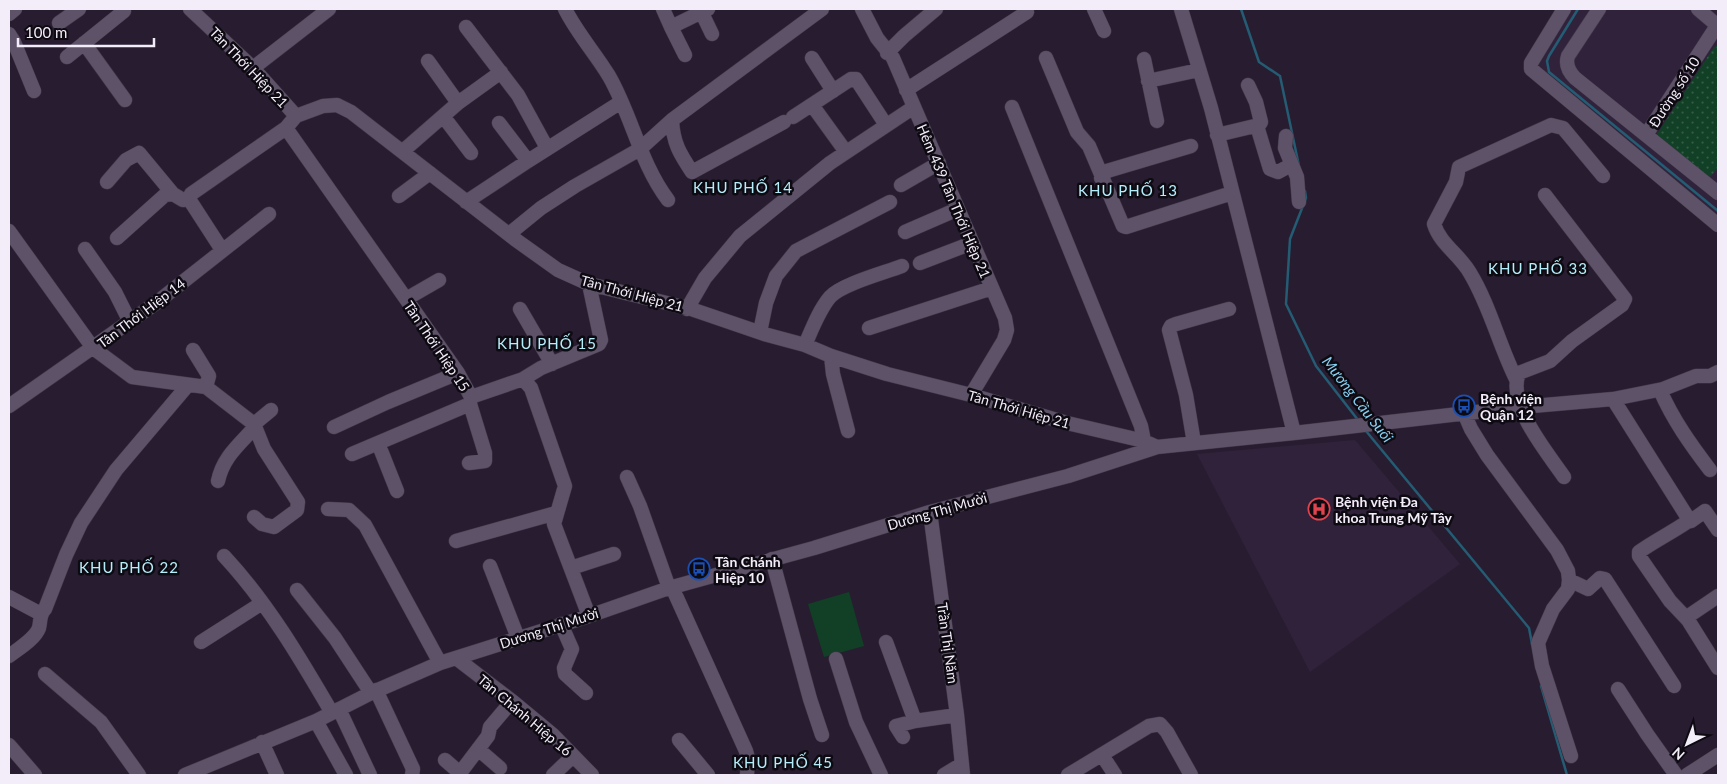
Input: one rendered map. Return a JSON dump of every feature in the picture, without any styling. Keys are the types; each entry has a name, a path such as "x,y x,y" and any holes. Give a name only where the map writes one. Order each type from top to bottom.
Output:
{"street":[{"path":"9,14 15,9"},
{"path":"60,23 79,9"},
{"name":"Tân Thới Hiệp 21","path":"190,9 253,68 296,116 323,106 336,105 352,112 466,202 558,270 589,284 687,309 805,345 830,356 887,374 971,395 1067,423 1144,441 1157,447"},
{"path":"253,68 329,9"},
{"path":"565,9 572,23 609,76 655,184 668,200"},
{"path":"662,9 685,55"},
{"path":"510,234 548,203 640,149 672,120 822,9"},
{"name":"Hẻm 439 Tân Thới Hiệp 21","path":"862,9 877,38 893,58 1005,318 1007,330 1004,340 971,395"},
{"path":"888,53 904,36 936,9"},
{"path":"1094,9 1104,31"},
{"path":"1181,9 1217,136 1294,433"},
{"path":"1564,9 1531,63 1531,69 1718,225"},
{"path":"1599,9 1570,53 1567,67 1575,78 1718,193"},
{"path":"1698,9 1718,26"},
{"path":"671,27 703,10 712,34"},
{"path":"67,57 124,11"},
{"path":"906,90 1027,12"},
{"name":"Đường số 10","path":"1646,135 1718,26"},
{"path":"466,27 518,95 547,148"},
{"path":"9,34 34,91"},
{"path":"84,43 125,100"},
{"path":"812,58 833,91"},
{"path":"1046,58 1078,132 1089,146 1122,226 1232,193"},
{"path":"1144,59 1157,122"},
{"path":"428,61 458,103"},
{"path":"1148,81 1199,70"},
{"path":"403,151 458,103 501,72"},
{"path":"672,120 672,134 679,152 692,172 788,119 851,79 856,79 886,125"},
{"path":"1217,136 1257,126 1261,122 1256,102 1248,85"},
{"path":"466,202 621,102"},
{"path":"812,104 846,152"},
{"path":"687,309 705,278 740,236 830,163 914,107"},
{"path":"1012,107 1134,408 1144,441"},
{"path":"222,250 190,199 191,194 286,128 296,116"},
{"path":"443,116 471,153"},
{"path":"499,123 528,161"},
{"path":"1564,477 1528,424 1520,407 1516,379 1470,272 1437,234 1434,224 1456,182 1460,167 1551,125 1563,128 1603,176"},
{"path":"1257,126 1270,169 1278,172 1291,165"},
{"name":"Tân Thới Hiệp 15","path":"286,128 458,373 470,400 599,344 601,340 589,284"},
{"path":"1286,136 1285,148 1297,177 1299,202"},
{"path":"1102,178 1107,172 1191,146"},
{"path":"107,182 126,160 139,154 173,194 183,200 190,199"},
{"path":"901,185 939,163"},
{"path":"399,196 430,173"},
{"path":"117,238 165,195 173,194"},
{"path":"1516,379 1519,373 1550,361 1572,341 1622,305 1625,299 1545,195"},
{"path":"760,332 766,303 776,276 796,251 890,202"},
{"path":"904,232 958,209"},
{"name":"Tân Thới Hiệp 14","path":"9,406 156,303 268,214"},
{"path":"9,231 93,348 132,377 206,387 255,426 264,449 298,502 297,510 274,527 262,524 254,517"},
{"path":"920,263 972,243"},
{"path":"85,250 116,292 130,322"},
{"path":"805,345 819,315 831,296 846,287 902,266"},
{"path":"406,299 439,280"},
{"path":"869,328 992,288"},
{"path":"520,309 552,364"},
{"path":"1194,444 1186,395 1169,330 1171,326 1176,324 1229,309"},
{"path":"193,350 209,376 206,387"},
{"path":"830,356 848,431"},
{"name":"Dương Thị Mười","path":"185,775 316,721 373,692 440,663 671,588 814,548 930,512 1068,476 1157,447 1520,407 1613,399 1660,390 1696,376 1710,376 1718,372"},
{"path":"334,427 458,373"},
{"path":"523,378 531,388 565,486 554,524 589,616"},
{"path":"9,656 25,644 39,629 41,614 45,609 81,523 116,470 188,385"},
{"path":"1660,390 1683,433 1710,470"},
{"path":"1613,399 1688,518 1687,522"},
{"path":"352,454 470,400 485,453 485,460 469,463"},
{"path":"218,481 221,467 231,453 271,410"},
{"path":"1464,413 1470,429 1486,455 1557,550 1568,571 1570,580 1568,589 1553,609 1538,643 1542,666 1570,756"},
{"path":"378,443 397,491"},
{"path":"627,477 671,588 746,750 748,758 746,775"},
{"path":"328,509 349,510 365,524 440,663"},
{"path":"1718,530 1705,511 1639,552 1639,556 1670,600 1688,620 1718,668"},
{"name":"Trần Thị Năm","path":"930,512 963,770"},
{"path":"456,540 556,514"},
{"path":"571,568 614,554"},
{"path":"224,556 247,580 335,711 370,775"},
{"path":"772,559 810,699 822,735"},
{"path":"490,566 518,638"},
{"path":"1570,580 1588,589 1600,578 1605,579 1674,686"},
{"path":"297,590 335,638 373,692 413,770 412,775"},
{"path":"1688,620 1690,615 1718,596"},
{"path":"9,597 41,614"},
{"path":"201,642 262,603"},
{"path":"561,624 572,649 564,668 565,674 586,693"},
{"path":"886,642 915,721"},
{"name":"Tân Chánh Hiệp 16","path":"456,658 553,735 592,775"},
{"path":"836,659 856,722 881,775"},
{"path":"45,674 101,722 139,775"},
{"path":"1618,689 1676,775"},
{"path":"445,760 460,773 488,736 490,727 512,701"},
{"path":"903,737 896,726 915,721 957,715"},
{"path":"316,721 346,775"},
{"path":"1068,775 1149,726 1160,724 1168,732 1191,775"},
{"path":"679,740 708,775"},
{"path":"262,742 278,775"},
{"path":"9,745 35,775"},
{"path":"478,749 500,768"},
{"path":"1102,754 1115,775"},
{"path":"1687,775 1718,755"},
{"path":"553,775 573,756"},
{"path":"944,775 963,770"}],"shaded area":[{"path":"1570,9 1718,9 1718,220 1534,67"},
{"name":"Bệnh viện Đa khoa Trung Mỹ Tây","path":"1355,440 1460,564 1310,672 1197,454"}],"green space":[{"path":"1718,45 1718,168 1709,178 1658,137 1657,134 1714,47"},
{"path":"849,592 864,646 824,657 808,604"}],"waterway":[{"name":"Mương Cầu Suối","path":"1241,9 1259,62 1280,76 1299,166"},
{"path":"1578,9 1549,56 1547,61 1549,72 1718,211"},
{"name":"Mương Cầu Suối","path":"1305,191 1306,198 1290,239 1286,304 1316,366 1358,420"},
{"name":"Mương Cầu Suối","path":"1366,431 1529,628 1532,644"},
{"name":"Mương Cầu Suối","path":"1541,686 1567,775"}],"place":[{"name":"Bệnh viện Quận 12","path":"1464,406"},
{"name":"Bệnh viện Đa khoa Trung Mỹ Tây","path":"1319,509"},
{"name":"Tân Chánh Hiệp 10","path":"699,569"}],"district":[{"name":"KHU PHỐ 14","path":"743,187"},
{"name":"KHU PHỐ 13","path":"1128,190"},
{"name":"KHU PHỐ 33","path":"1538,268"},
{"name":"KHU PHỐ 15","path":"547,343"},
{"name":"KHU PHỐ 22","path":"129,567"},
{"name":"KHU PHỐ 45","path":"783,762"}]}
